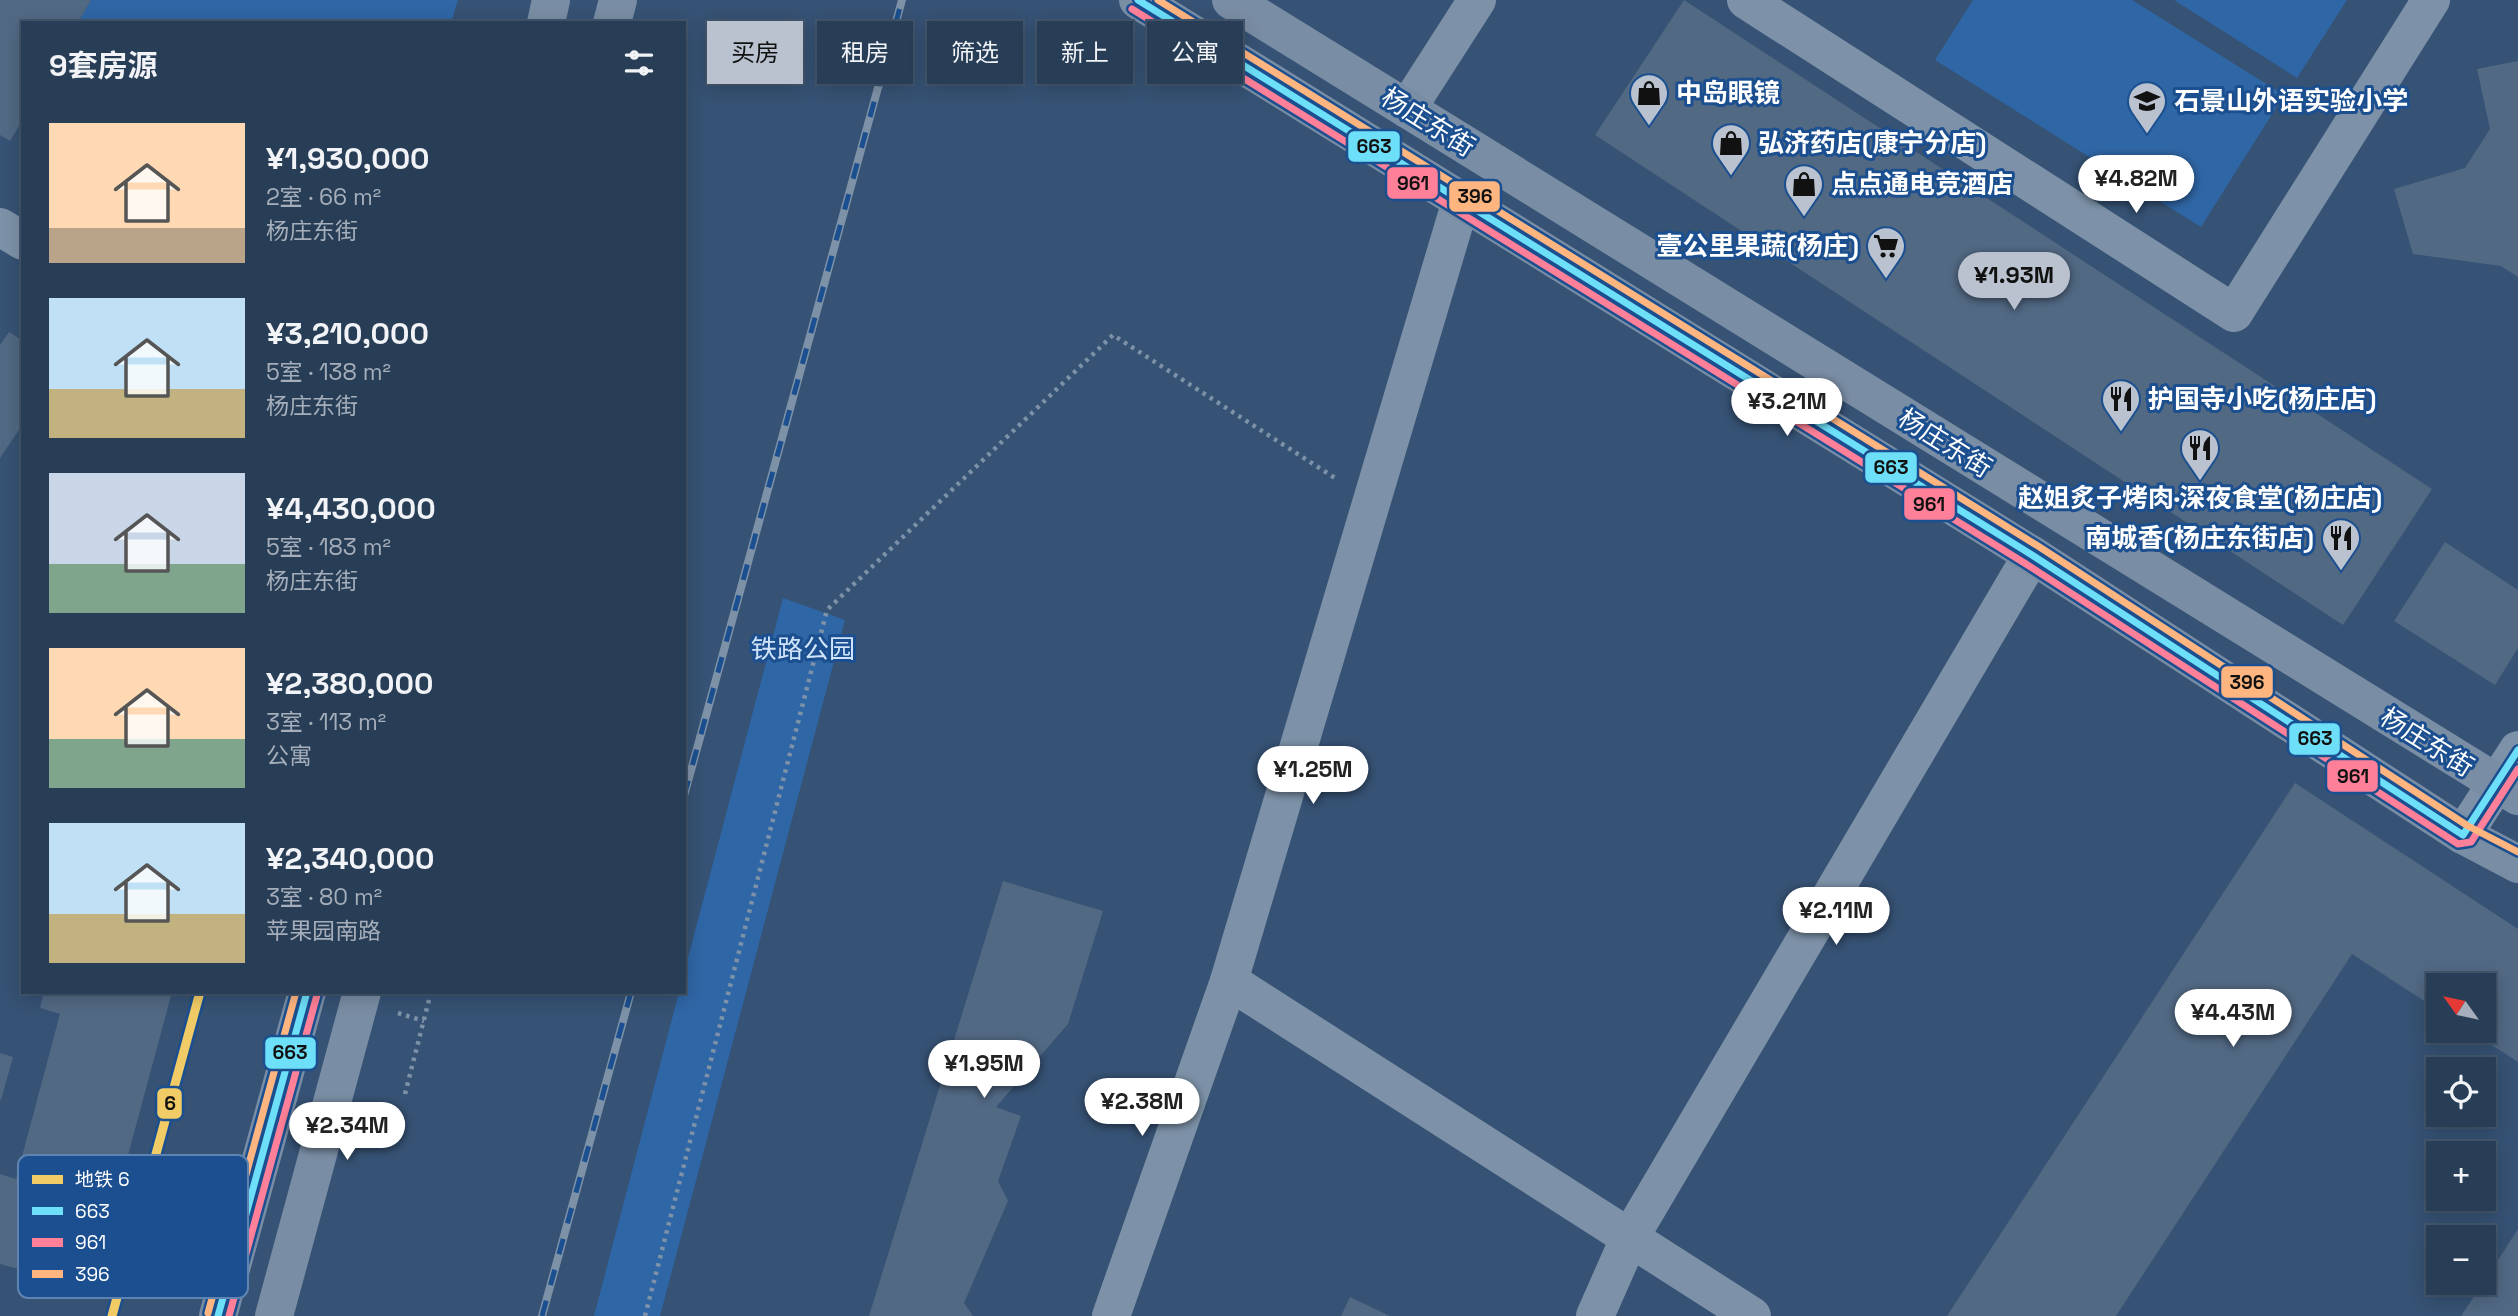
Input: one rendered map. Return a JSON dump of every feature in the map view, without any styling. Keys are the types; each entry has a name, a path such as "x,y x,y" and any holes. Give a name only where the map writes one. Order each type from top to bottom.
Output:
{"main road":[{"path":"546,21 551,0"},
{"path":"613,21 618,0"},
{"name":"杨庄东街","path":"1138,0 2032,555 2463,835 2518,864"},
{"name":"杨庄东街","path":"1231,0 2507,790"},
{"path":"248,1207 306,994"},
{"path":"274,1316 361,994"},
{"path":"218,1316 223,1298"}],"street":[{"path":"1407,109 1477,0"},
{"path":"1746,0 2234,313 2431,0"},
{"path":"1111,1316 1229,981 1374,503 1461,201"},
{"path":"0,226 21,240"},
{"path":"1595,1316 1629,1239 2032,555"},
{"path":"2463,835 2507,790 2518,750"},
{"path":"1229,981 1752,1316"}],"path":[{"path":"645,1316 827,610 1113,335 1374,503"},
{"path":"405,1094 430,994"}],"green space":[{"path":"91,0 458,0 452,21 79,21"},
{"path":"1973,0 2132,0 2284,95 2201,227 1935,60"},
{"path":"2174,0 2347,0 2297,78"},
{"name":"铁路公园","path":"783,598 845,620 660,1316 594,1316 678,994 686,994 686,965"}],"building":[{"path":"0,0 91,0 79,21 21,21 21,122 10,141 0,135"},
{"path":"1684,0 2432,489 2343,625 1595,135"},
{"path":"2518,61 2518,277 2501,266 2413,254 2394,189 2465,168 2490,129 2477,69"},
{"path":"9,332 21,340 21,427 0,458 0,345"},
{"path":"2445,542 2518,590 2518,648 2495,685 2394,621"},
{"path":"2295,783 2518,929 2518,1062 2489,1043 2496,1043 2496,973 2426,973 2426,1002 2352,954 2116,1316 1947,1316"},
{"path":"1003,881 1103,911 1068,1024 996,1107 1021,1116 998,1181 1008,1201 964,1303 973,1316 869,1316"},
{"path":"44,994 171,994 128,1155 22,1155 60,1014 40,1008"},
{"path":"0,1053 13,1057 1,1100 0,1100"},
{"path":"18,1172 18,1269 0,1264 0,1174 16,1179"},
{"path":"2518,1229 2518,1316 2461,1316 2475,1295 2496,1295 2496,1263"},
{"path":"1350,1297 1390,1316 1341,1316"}],"railway":[{"path":"686,789 902,0"},
{"path":"542,1316 630,994"}],"metro line":[{"name":"6","path":"156,1155 199,994"},
{"name":"6","path":"112,1316 117,1298"}],"transit line":[{"name":"663","path":"1138,0 2032,555 2463,835 2518,750"},
{"name":"396","path":"1158,0 2038,546 2468,826 2518,852"},
{"name":"961","path":"1132,9 2026,564 2458,844 2471,842 2518,769"},
{"name":"396","path":"248,1167 295,994"},
{"name":"663","path":"248,1207 306,994"},
{"name":"961","path":"248,1247 317,995"},
{"name":"396","path":"208,1313 212,1298"},
{"name":"663","path":"218,1316 223,1298"},
{"name":"961","path":"229,1316 234,1298"}],"place":[{"name":"中岛眼镜","path":"1649,127"},
{"name":"石景山外语实验小学","path":"2147,135"},
{"name":"弘济药店(康宁分店)","path":"1731,177"},
{"name":"点点通电竞酒店","path":"1804,218"},
{"name":"壹公里果蔬(杨庄)","path":"1886,280"},
{"name":"护国寺小吃(杨庄店)","path":"2121,433"},
{"name":"赵姐炙子烤肉·深夜食堂(杨庄店)","path":"2200,482"},
{"name":"南城香(杨庄东街店)","path":"2341,572"}]}
